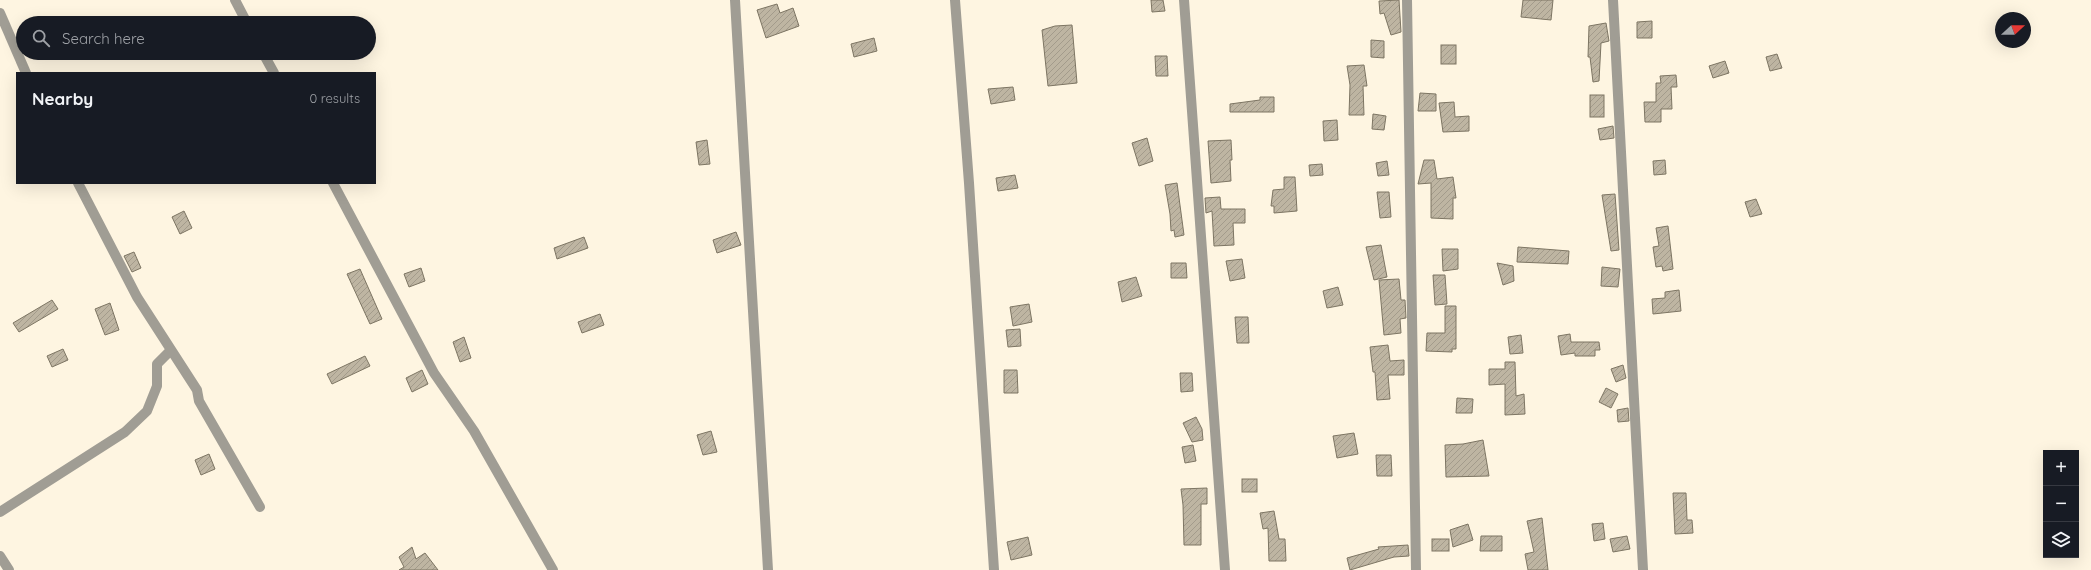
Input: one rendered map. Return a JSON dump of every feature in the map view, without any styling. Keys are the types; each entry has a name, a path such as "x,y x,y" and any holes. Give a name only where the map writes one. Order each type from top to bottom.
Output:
{"street":[{"path":"235,0 243,16"},
{"path":"735,0 768,570"},
{"path":"955,0 969,183 994,570"},
{"path":"1184,0 1225,570"},
{"path":"1407,0 1416,570"},
{"path":"1613,0 1643,570"},
{"path":"0,13 16,50"},
{"path":"20,60 26,72"},
{"path":"267,60 273,72"},
{"path":"79,184 137,297 196,390 199,401 260,507"},
{"path":"334,184 434,373 474,431 553,570"},
{"path":"0,512 125,432 147,411 157,386 157,364 170,351"},
{"path":"0,556 9,570"}],"building":[{"path":"1151,0 1163,0 1165,11 1152,12"},
{"path":"1399,0 1401,32 1391,35 1384,13 1380,14 1379,1"},
{"path":"1523,0 1553,0 1551,20 1521,17"},
{"path":"777,4 780,13 793,8 799,26 766,38 757,10"},
{"path":"1652,21 1652,38 1637,38 1637,22"},
{"path":"1606,23 1609,41 1601,43 1599,81 1593,82 1590,57 1588,57 1589,26"},
{"path":"1072,25 1077,83 1048,86 1042,30 1055,26"},
{"path":"874,38 877,51 854,57 851,44"},
{"path":"1371,40 1384,41 1384,58 1371,57"},
{"path":"1441,45 1456,45 1456,64 1441,64"},
{"path":"1777,54 1782,68 1770,71 1766,57"},
{"path":"1155,56 1167,56 1168,76 1156,76"},
{"path":"1725,61 1729,73 1713,78 1709,66"},
{"path":"1364,65 1367,86 1363,86 1364,115 1349,115 1350,85 1347,66"},
{"path":"1676,75 1677,87 1671,87 1672,109 1661,109 1661,122 1645,122 1644,102 1656,102 1656,83 1661,83 1660,76"},
{"path":"1013,87 1015,100 991,104 988,89"},
{"path":"1420,93 1436,94 1436,111 1418,111"},
{"path":"1590,95 1604,95 1604,117 1590,117"},
{"path":"1260,97 1274,97 1274,112 1230,112 1230,104 1260,100"},
{"path":"1454,102 1455,117 1469,116 1469,131 1443,132 1439,103"},
{"path":"1373,114 1386,116 1384,130 1372,129"},
{"path":"1337,120 1338,140 1324,141 1323,121"},
{"path":"1613,126 1614,138 1600,140 1598,129"},
{"path":"1147,138 1153,161 1139,166 1132,143"},
{"path":"707,140 710,164 699,165 696,142"},
{"path":"1231,140 1231,181 1211,183 1208,141"},
{"path":"1424,160 1434,160 1437,179 1453,177 1456,198 1453,198 1453,219 1431,218 1431,183 1418,184"},
{"path":"1665,160 1666,174 1654,175 1653,161"},
{"path":"1387,161 1389,175 1378,176 1376,163"},
{"path":"1322,164 1323,175 1310,176 1309,165"},
{"path":"1015,175 1018,188 998,191 996,178"},
{"path":"1284,177 1295,177 1297,211 1274,213 1274,206 1271,206 1273,190 1284,189"},
{"path":"1177,183 1184,235 1175,237 1174,230 1171,231 1170,214 1165,185"},
{"path":"1377,192 1389,192 1391,217 1380,218"},
{"path":"1615,194 1619,250 1611,251 1602,195"},
{"path":"1220,197 1221,209 1245,209 1245,223 1233,223 1234,245 1214,246 1212,211 1206,213 1205,198"},
{"path":"1756,199 1762,214 1750,217 1745,202"},
{"path":"184,211 192,228 180,234 172,217"},
{"path":"1668,226 1673,269 1663,271 1662,266 1656,267 1653,247 1659,246 1656,228"},
{"path":"736,232 741,245 717,253 713,240"},
{"path":"584,237 588,248 557,259 554,248"},
{"path":"1381,245 1387,277 1374,280 1366,247"},
{"path":"1518,247 1569,251 1568,264 1517,262"},
{"path":"1442,249 1458,249 1458,269 1443,271"},
{"path":"134,252 141,268 132,272 124,256"},
{"path":"1242,259 1245,278 1230,281 1226,261"},
{"path":"1171,263 1186,263 1187,278 1171,278"},
{"path":"1497,263 1513,266 1514,281 1503,285"},
{"path":"1602,267 1620,269 1618,287 1601,286"},
{"path":"421,268 425,281 409,287 404,274"},
{"path":"360,269 382,319 370,324 347,274"},
{"path":"1433,275 1445,275 1447,304 1435,305"},
{"path":"1136,277 1142,296 1122,302 1118,282"},
{"path":"1399,279 1401,300 1405,300 1406,318 1400,319 1401,333 1384,335 1379,280"},
{"path":"1338,287 1343,305 1327,308 1323,291"},
{"path":"1679,290 1681,311 1653,314 1652,299 1665,298 1665,292"},
{"path":"52,300 58,309 19,332 13,323"},
{"path":"110,303 119,330 105,335 95,309"},
{"path":"1029,304 1032,322 1013,326 1010,307"},
{"path":"1445,306 1456,306 1456,349 1452,349 1452,352 1426,351 1427,333 1445,333"},
{"path":"600,314 604,325 582,333 578,322"},
{"path":"1235,317 1248,317 1249,343 1237,343"},
{"path":"1020,329 1021,346 1008,347 1006,330"},
{"path":"1570,334 1571,342 1599,342 1600,350 1595,350 1595,356 1575,356 1575,353 1561,355 1558,336"},
{"path":"1521,335 1523,353 1510,354 1508,337"},
{"path":"464,337 471,358 460,362 453,342"},
{"path":"1388,345 1390,361 1404,360 1404,375 1388,375 1390,399 1377,400 1375,372 1373,372 1370,347"},
{"path":"63,349 68,360 52,367 47,356"},
{"path":"365,356 370,366 332,384 327,374"},
{"path":"1505,362 1515,362 1516,396 1524,394 1525,414 1505,415 1505,384 1489,385 1489,369 1505,369"},
{"path":"1623,365 1626,378 1616,382 1611,369"},
{"path":"422,370 428,384 412,392 406,378"},
{"path":"1004,370 1017,370 1018,393 1004,393"},
{"path":"1180,373 1192,373 1193,391 1181,392"},
{"path":"1606,388 1618,394 1611,408 1599,402"},
{"path":"1457,398 1473,399 1472,413 1456,413"},
{"path":"1628,408 1629,421 1618,422 1617,410"},
{"path":"1196,417 1202,429 1203,440 1192,442 1183,423"},
{"path":"711,431 717,452 703,455 697,435"},
{"path":"1354,433 1358,454 1337,458 1333,436"},
{"path":"1483,440 1489,476 1446,477 1445,445 1463,444"},
{"path":"1193,445 1196,461 1185,463 1182,447"},
{"path":"209,454 215,469 201,475 195,460"},
{"path":"1376,455 1391,455 1392,476 1377,476"},
{"path":"1242,479 1257,479 1257,492 1242,492"},
{"path":"1207,488 1207,504 1201,504 1201,545 1184,545 1181,489"},
{"path":"1673,493 1686,493 1687,520 1692,520 1693,533 1675,534"},
{"path":"1274,511 1279,539 1285,539 1286,561 1269,561 1268,528 1263,529 1260,513"},
{"path":"1542,518 1548,570 1528,570 1525,554 1534,552 1527,521"},
{"path":"1603,523 1605,539 1594,541 1592,524"},
{"path":"1468,524 1473,540 1453,547 1450,530"},
{"path":"1481,536 1502,536 1502,551 1480,551"},
{"path":"1627,536 1630,549 1613,552 1610,539"},
{"path":"1028,537 1032,555 1011,560 1007,542"},
{"path":"1432,539 1449,539 1449,551 1432,551"},
{"path":"1408,545 1409,556 1394,557 1350,570 1347,558 1379,549 1378,547"},
{"path":"412,547 416,559 425,553 438,570 399,570 404,567 399,557"}]}
